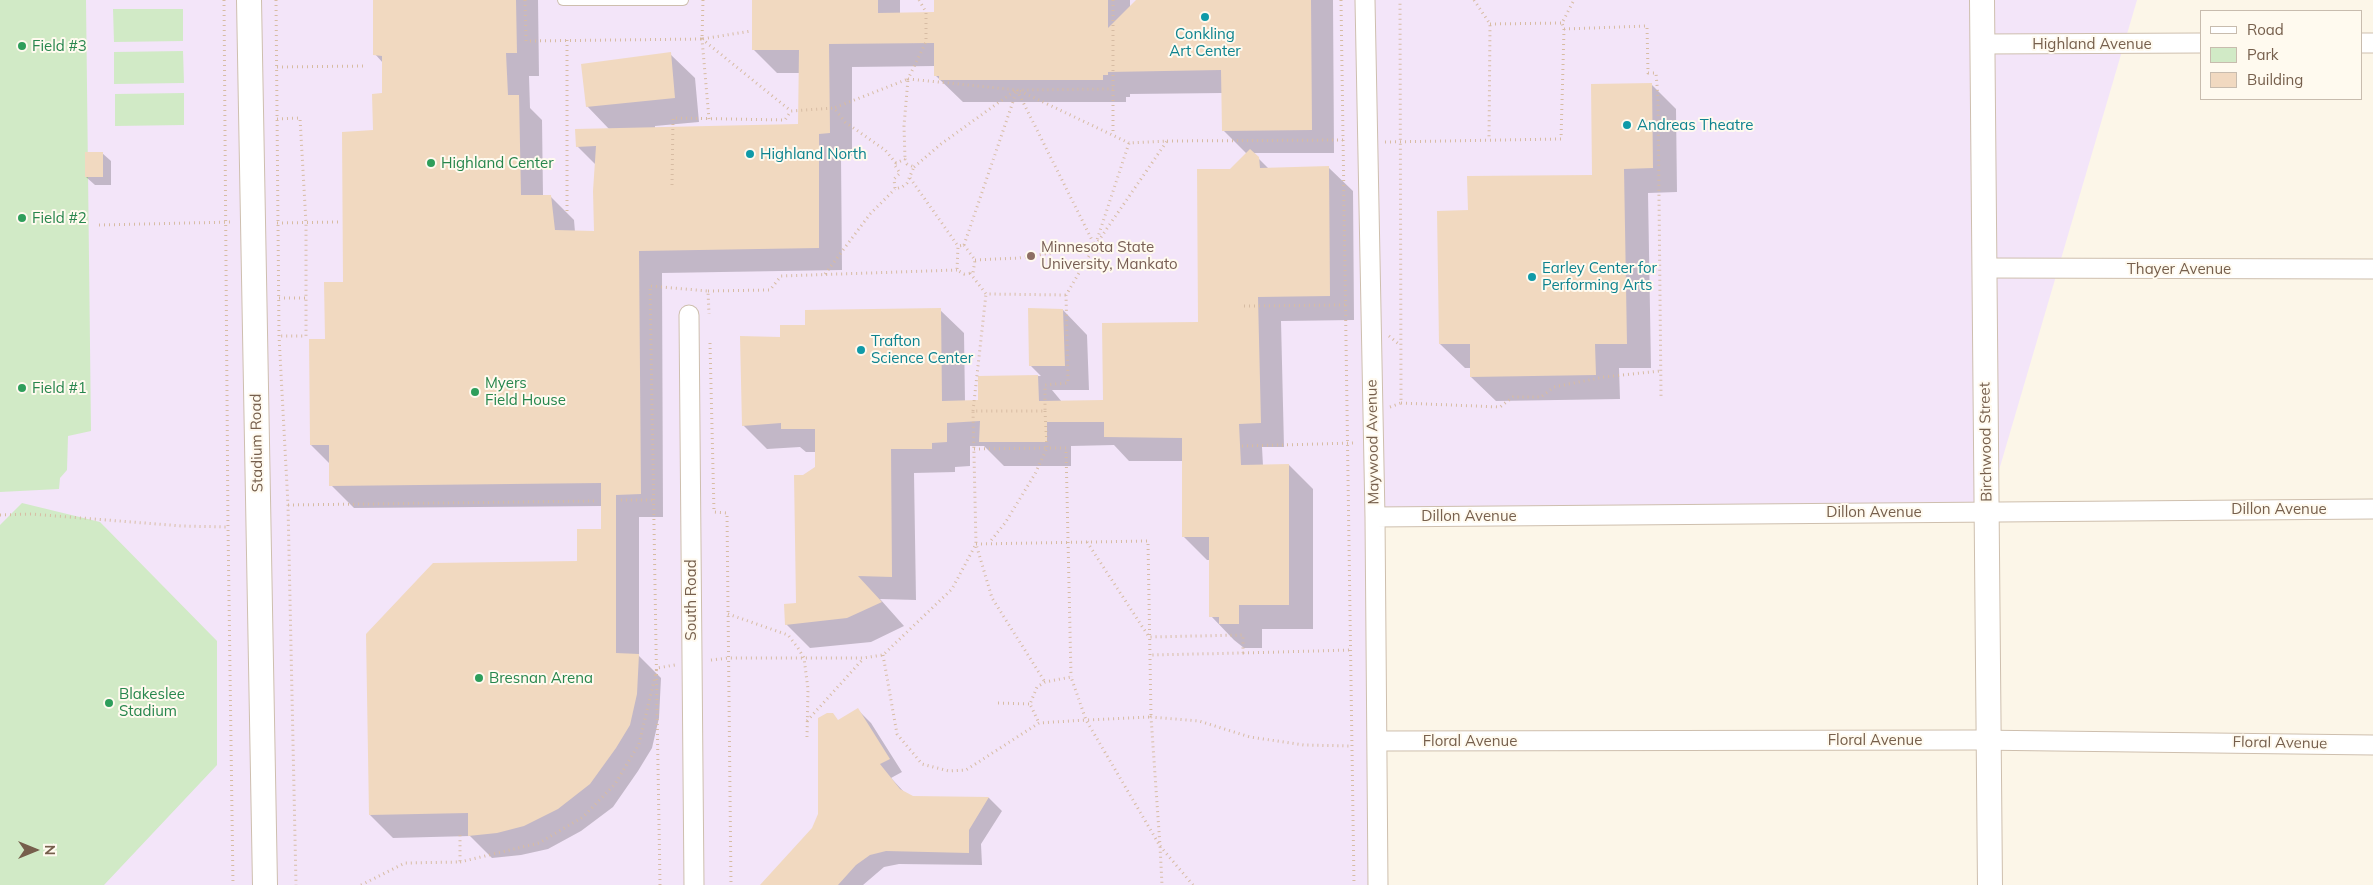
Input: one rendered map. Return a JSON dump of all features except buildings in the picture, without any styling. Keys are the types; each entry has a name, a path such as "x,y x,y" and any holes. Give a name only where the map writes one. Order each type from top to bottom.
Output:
{"street":[{"name":"Stadium Road","path":"249,0 264,885"},
{"name":"Maywood Avenue","path":"1365,0 1374,443 1378,885"},
{"name":"Birchwood Street","path":"1982,0 1990,885"},
{"name":"Highland Avenue","path":"1983,44 2200,44"},
{"name":"Thayer Avenue","path":"1985,268 2373,269"},
{"name":"South Road","path":"689,320 694,885"},
{"name":"Dillon Avenue","path":"1375,516 2373,509"},
{"name":"Floral Avenue","path":"1378,741 1989,740 2373,744"}],"lane":[{"path":"563,0 683,0"}],"path":[{"path":"224,0 228,527 234,885"},
{"path":"276,0 279,336 288,505 296,885"},
{"path":"525,0 526,41 702,39 751,31"},
{"path":"704,0 702,39 709,119"},
{"path":"914,167 907,164 905,159 904,126 908,79 926,42 926,12 919,0"},
{"path":"1113,0 1113,135"},
{"path":"1341,0 1354,885"},
{"path":"1400,0 1401,403"},
{"path":"1474,0 1490,24 1489,139"},
{"path":"1017,90 1129,143 1343,140 1401,143 1489,139 1561,139 1564,29 1562,23 1574,0"},
{"path":"1490,24 1562,23"},
{"path":"1564,29 1647,26 1648,73 1656,73 1658,97 1661,396"},
{"path":"702,39 791,111 834,108 908,79 1017,90 1113,89"},
{"path":"567,40 567,212"},
{"path":"277,66 365,66"},
{"path":"825,274 870,214 895,189 902,187 910,178 914,167 941,144 1017,90"},
{"path":"964,244 1017,90"},
{"path":"1017,90 1095,246"},
{"path":"834,108 845,122 885,150 896,163 894,164 900,172 894,179 895,189"},
{"path":"672,184 673,118 785,120 791,111"},
{"path":"277,119 300,118 306,223 306,336 279,336"},
{"path":"989,543 1005,523 1036,474 1047,448 1045,385 1068,383 1066,295 1095,246 1167,141"},
{"path":"1095,246 1129,143"},
{"path":"896,163 905,159"},
{"path":"910,178 958,246 957,270"},
{"path":"99,225 338,222"},
{"path":"958,246 964,244"},
{"path":"660,885 650,286 708,291 770,290 781,276 957,270 958,273 973,273 975,260 964,244"},
{"path":"975,260 1019,258 1095,246"},
{"path":"970,273 986,294 973,411 976,544 992,598 1045,682"},
{"path":"708,291 714,512 727,513 731,885"},
{"path":"986,294 1066,295"},
{"path":"279,298 306,298"},
{"path":"1244,306 1346,305"},
{"path":"689,320 710,324"},
{"path":"1347,428 1373,414 1401,403 1500,407 1513,397 1540,397 1554,387 1604,377 1660,371"},
{"path":"973,411 1045,410"},
{"path":"1242,446 1374,443"},
{"path":"974,449 1066,448 1071,677 1086,720 1160,846 1194,885"},
{"path":"621,500 654,500"},
{"path":"288,505 595,501"},
{"path":"0,515 30,514 182,526 228,527"},
{"path":"1086,542 1149,637"},
{"path":"976,544 1148,542 1151,717 1162,885"},
{"path":"657,668 729,658 863,658 882,655 952,589 976,544"},
{"path":"728,614 788,634 804,658 808,689 807,737"},
{"path":"1149,637 1243,635 1243,652"},
{"path":"1150,655 1351,650"},
{"path":"882,655 897,734 922,764 949,771 966,770 1039,723 1086,720 1151,717 1199,721 1250,737 1304,745 1352,746"},
{"path":"808,721 863,658"},
{"path":"361,885 405,863 460,862 539,843 583,817 615,784 640,744 657,668"},
{"path":"1039,723 1030,704 1037,687 1045,682 1071,677"},
{"path":"998,703 1030,704"},
{"path":"460,832 460,862"}],"shaded area":[{"name":"Minnesota State University, Mankato","path":"0,0 2137,0 1987,511 1375,517 1378,885 0,885"}],"green space":[{"path":"0,0 86,0 91,431 68,436 67,470 60,478 59,489 0,492"},
{"path":"113,9 183,9 183,41 114,42"},
{"path":"183,51 184,83 114,84 114,52"},
{"path":"184,93 184,125 115,126 115,94"},
{"name":"Blakeslee Stadium","path":"22,503 100,522 217,641 217,765 104,885 0,885 0,525"}],"place":[{"name":"Conkling Art Center","path":"1205,17"},
{"name":"Field #3","path":"22,46"},
{"name":"Andreas Theatre","path":"1627,125"},
{"name":"Highland North","path":"750,154"},
{"name":"Highland Center","path":"431,163"},
{"name":"Field #2","path":"22,218"},
{"name":"Minnesota State University, Mankato","path":"1031,256"},
{"name":"Earley Center for Performing Arts","path":"1532,277"},
{"name":"Trafton Science Center","path":"861,350"},
{"name":"Field #1","path":"22,388"},
{"name":"Myers Field House","path":"475,392"},
{"name":"Bresnan Arena","path":"479,678"},
{"name":"Blakeslee Stadium","path":"109,703"}]}
